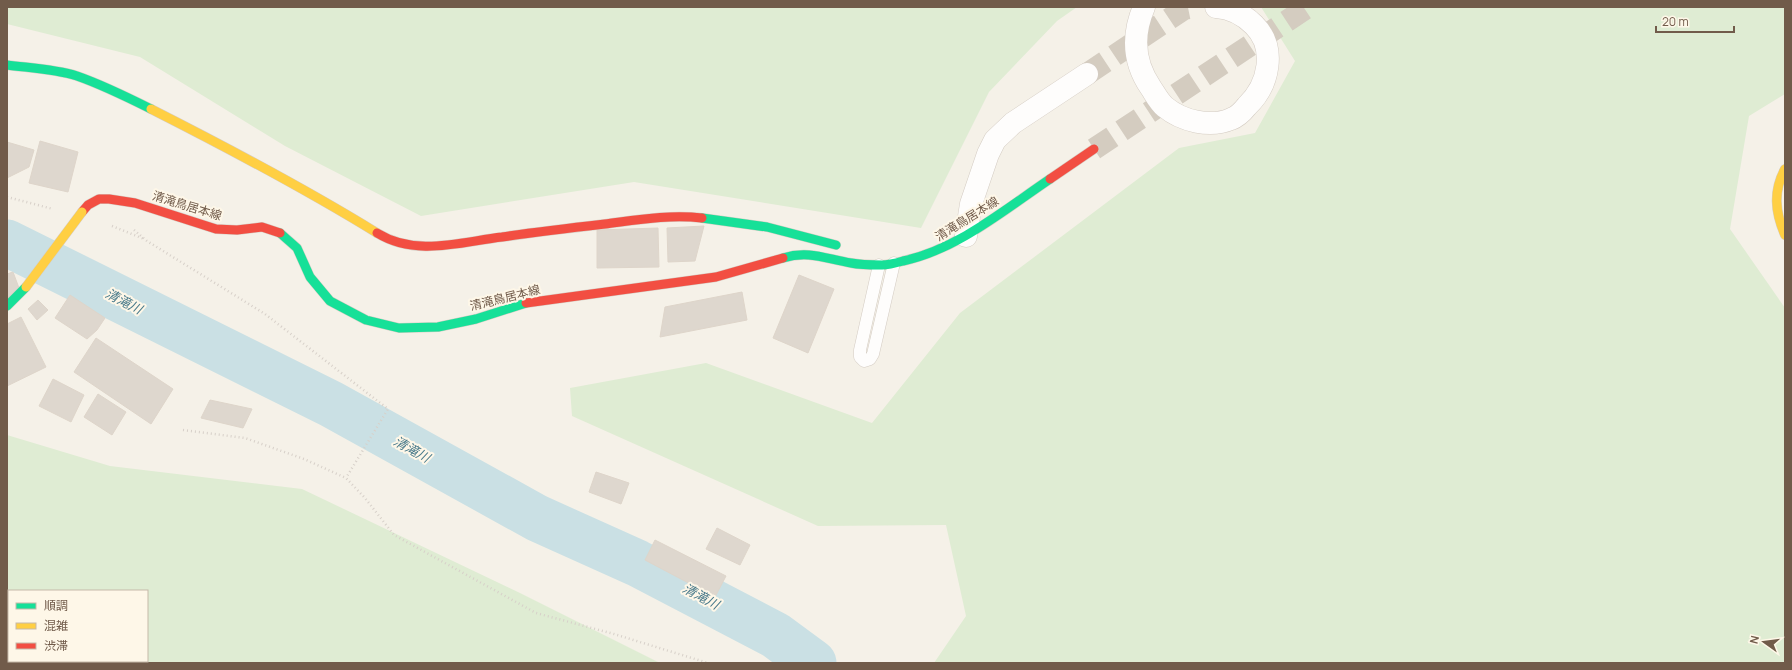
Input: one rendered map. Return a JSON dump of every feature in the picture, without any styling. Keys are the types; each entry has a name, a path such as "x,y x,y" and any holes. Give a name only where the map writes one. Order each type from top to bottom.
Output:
{"main road":[{"path":"7,65 57,71 91,81 112,90 236,152 336,208 381,236 400,243 423,247 443,248 500,237 643,219 691,217 767,227 842,248"},
{"name":"清滝鳥居本線","path":"7,306 26,287 88,205 99,199 135,203 216,229 237,230 262,228 279,232 297,248 310,277 330,300 366,320 399,328 438,327 531,302 636,286 716,277 786,257 809,254 851,263 874,265 894,264 936,252 966,236 1094,149"},
{"path":"1785,169 1780,178 1776,192 1777,211 1785,235"},
{"path":"855,253 874,265"}],"street":[{"path":"1144,7 1136,34 1136,51 1140,66 1149,86 1165,107 1184,119 1207,123 1231,119 1242,112 1260,92 1265,81 1267,67 1268,54 1257,29 1239,13 1216,7"},
{"path":"966,236 971,204 988,154 995,140 1013,123 1087,74"}],"lane":[{"path":"874,265 860,350 860,358 864,361 870,359 873,354 894,264"}],"path":[{"path":"135,231 147,241 265,314 388,409 346,478"},
{"path":"183,430 245,438 304,459 346,478 365,498 394,535 536,613 614,634 708,663"}],"green space":[{"path":"7,7 1077,7 1057,21 989,92 921,228 634,182 421,216 285,146 140,57 7,24"},
{"path":"1261,7 1785,7 1785,94 1749,116 1730,229 1785,308 1785,663 934,663 966,616 946,525 818,526 572,416 570,388 706,363 872,423 960,313 1179,148 1255,133 1295,61"},
{"path":"7,435 110,466 302,489 520,593 660,663 7,663"}],"building":[{"path":"40,141 78,152 68,192 29,183"},
{"path":"7,142 34,150 29,167 7,178"},
{"path":"704,226 695,261 668,262 667,228"},
{"path":"658,228 659,267 597,268 597,230"},
{"path":"13,272 19,288 7,299 7,274"},
{"path":"799,275 834,289 808,353 773,338"},
{"path":"742,292 747,320 660,337 665,307"},
{"path":"70,295 105,318 97,330 87,339 55,318"},
{"path":"38,300 48,310 37,320 28,309"},
{"path":"21,317 46,367 7,386 7,324"},
{"path":"96,338 173,389 151,424 74,372"},
{"path":"53,379 84,395 71,422 39,406"},
{"path":"98,394 126,412 112,435 84,417"},
{"path":"210,400 252,409 243,428 201,418"},
{"path":"596,472 629,483 621,504 589,492"},
{"path":"717,528 750,545 740,565 706,549"},
{"path":"655,540 726,576 715,597 645,560"}],"waterway":[{"name":"清滝川","path":"7,243 331,404 537,518 637,563 775,635 813,663"}],"tunnel":[{"path":"1087,74 1184,9 1194,7"},
{"path":"1094,149 1308,7"}],"traffic: fast":[{"path":"7,65 51,70 77,76 106,87 151,109"},
{"path":"783,258 809,255 855,264 887,265 923,255 962,238 1050,179"},
{"path":"702,218 767,227 836,245"},
{"path":"280,233 297,248 310,277 330,301 366,320 399,328 438,327 476,319 526,303"},
{"path":"7,306 26,287"}],"traffic: slow":[{"path":"151,109 266,169 377,233"},
{"path":"1785,169 1781,177 1777,193 1777,210 1785,235"},
{"path":"26,287 82,212"}],"traffic: jam":[{"path":"1050,179 1094,149"},
{"path":"82,212 88,205 99,199 109,199 135,203 216,229 237,230 262,227 280,233"},
{"path":"377,233 392,240 407,244 438,246 641,219 665,217 702,218"},
{"path":"526,303 716,277 783,258"}]}
